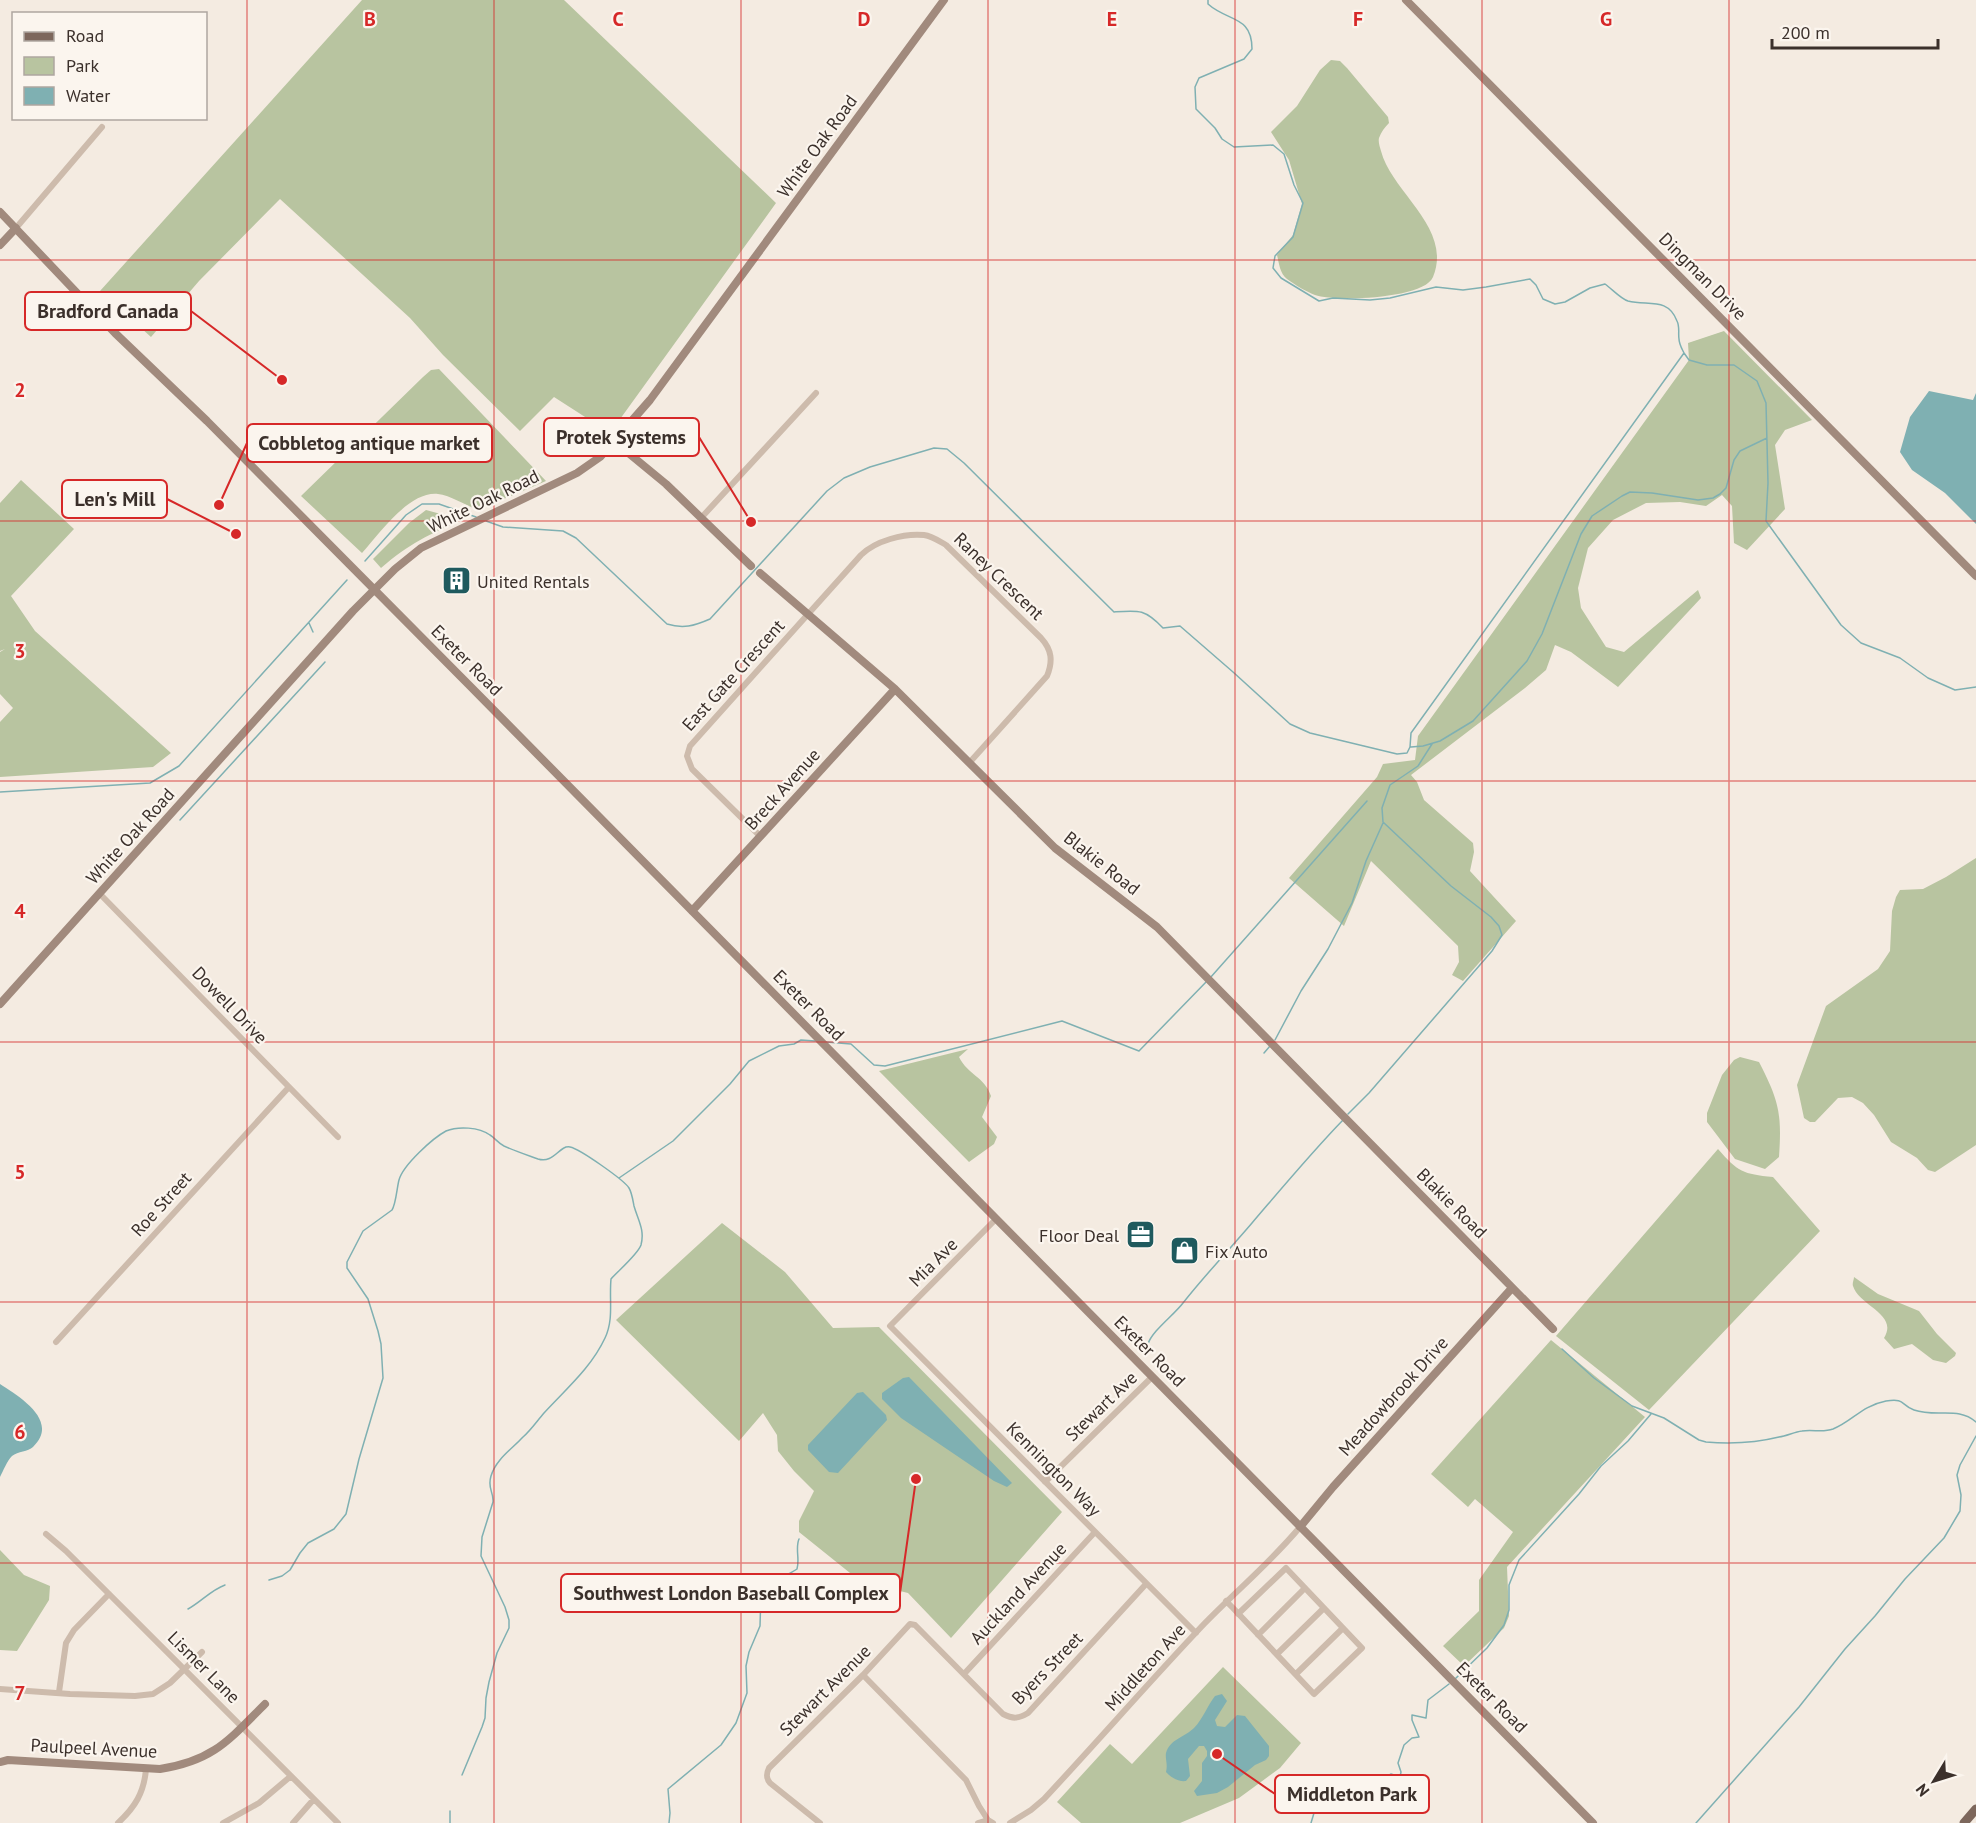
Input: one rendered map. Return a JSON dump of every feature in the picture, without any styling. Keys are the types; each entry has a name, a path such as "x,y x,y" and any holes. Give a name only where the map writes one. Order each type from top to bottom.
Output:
{"main road":[{"path":"1964,1823 1976,1809"}],"street":[{"name":"White Oak Road","path":"0,1004 394,569 421,548 577,473 600,457 615,442 695,341 944,0"},
{"name":"Dingman Drive","path":"1406,0 1976,576"},
{"path":"0,245 102,127"},
{"name":"Exeter Road","path":"0,212 115,333 374,590 1593,1823"},
{"path":"701,518 816,393"},
{"name":"Blakie Road","path":"615,442 666,484 751,566 895,688 1055,848 1157,927 1553,1329"},
{"name":"Raney Crescent","path":"808,614 861,555 871,547 906,536 923,535 935,538 953,550 1041,638 1049,648 1051,656 1047,676 970,762"},
{"name":"East Gate Crescent","path":"759,838 758,834 692,768 688,763 688,753 691,744 808,614"},
{"name":"Breck Avenue","path":"692,911 895,688"},
{"name":"Dowell Drive","path":"100,894 338,1137"},
{"name":"Roe Street","path":"56,1342 289,1087"},
{"name":"Mia Ave","path":"890,1326 996,1219"},
{"name":"Meadowbrook Drive","path":"1300,1527 1512,1287"},
{"name":"Kennington Way","path":"890,1326 1196,1633"},
{"name":"Stewart Ave","path":"1045,1482 1152,1377"},
{"name":"Middleton Ave","path":"1010,1823 1044,1799 1226,1601 1300,1527"},
{"name":"Auckland Avenue","path":"964,1674 1095,1532"},
{"name":"Lismer Lane","path":"46,1534 66,1551 338,1823"},
{"path":"1226,1601 1238,1614 1276,1654 1296,1674 1314,1694 1362,1648 1286,1568 1238,1614"},
{"name":"Byers Street","path":"910,1624 915,1625 1003,1714 1019,1718 1028,1713 1146,1584"},
{"path":"1258,1635 1305,1588"},
{"path":"59,1692 66,1643 74,1630 109,1594"},
{"path":"1276,1654 1324,1608"},
{"name":"Stewart Avenue","path":"820,1823 778,1791 767,1779 769,1768 863,1675 910,1624"},
{"path":"1296,1674 1343,1628"},
{"path":"0,1689 70,1694 135,1696 153,1694 170,1683 202,1652"},
{"path":"863,1675 966,1780 979,1806 990,1821 978,1823 979,1806"},
{"name":"Paulpeel Avenue","path":"3,1759 160,1769 181,1766 206,1756 226,1743 265,1704"},
{"path":"118,1823 138,1801 146,1768"},
{"path":"223,1823 259,1803 291,1776"},
{"path":"293,1823 314,1799"}],"green space":[{"path":"362,0 564,0 776,203 610,433 554,397 520,431 443,355 410,318 280,199 199,281 151,337 100,291"},
{"path":"1331,60 1340,61 1347,68 1388,117 1389,123 1379,138 1381,151 1387,166 1419,211 1435,243 1437,259 1433,277 1426,284 1414,290 1378,297 1325,297 1312,294 1294,284 1285,277 1280,268 1277,255 1293,235 1302,204 1289,160 1271,132 1297,106 1320,70"},
{"path":"1724,331 1812,420 1785,430 1775,445 1785,509 1747,550 1734,543 1732,506 1722,495 1706,506 1680,502 1646,503 1613,520 1588,548 1578,588 1581,608 1606,647 1624,652 1698,590 1701,598 1618,687 1571,652 1555,645 1546,670 1411,775 1417,782 1424,800 1473,843 1474,852 1470,871 1516,921 1463,981 1452,975 1459,962 1458,946 1371,861 1344,926 1289,878 1377,777 1383,764 1415,760 1418,736 1689,360 1688,343"},
{"path":"439,369 546,481 478,510 453,498 438,494 416,499 386,525 362,553 301,496 423,377 431,370"},
{"path":"21,480 74,529 11,596 35,631 171,753 153,767 0,777 0,722 13,708 0,694 0,652 5,649 0,651 0,503"},
{"path":"426,510 463,520 420,540 381,568 373,559 409,523"},
{"path":"1976,858 1976,1145 1935,1172 1928,1170 1917,1158 1891,1142 1874,1115 1863,1103 1852,1097 1838,1098 1815,1122 1810,1122 1804,1118 1797,1085 1826,1006 1878,969 1890,951 1892,911 1900,890 1923,889"},
{"path":"968,1049 959,1057 967,1068 985,1084 991,1096 982,1117 997,1137 994,1144 969,1162 879,1071"},
{"path":"1740,1057 1759,1062 1778,1108 1779,1157 1765,1169 1735,1159 1707,1122 1707,1113 1722,1075 1734,1060"},
{"path":"1718,1149 1736,1167 1755,1175 1773,1177 1820,1231 1649,1410 1556,1336"},
{"path":"722,1223 785,1272 833,1328 879,1327 1062,1512 951,1638 908,1593 860,1581 799,1532 799,1521 814,1491 778,1451 777,1435 763,1413 739,1441 616,1320"},
{"path":"1854,1277 1878,1294 1919,1311 1956,1353 1955,1356 1946,1363 1933,1360 1912,1344 1894,1349 1884,1338 1887,1330 1886,1323 1882,1316 1857,1293 1853,1285"},
{"path":"1551,1340 1645,1417 1507,1567 1509,1616 1504,1628 1464,1666 1443,1646 1479,1611 1479,1580 1513,1532 1475,1499 1468,1507 1431,1474"},
{"path":"0,1550 24,1575 50,1586 49,1600 17,1651 0,1650"},
{"path":"1223,1667 1301,1743 1280,1768 1239,1798 1180,1823 1081,1823 1057,1802 1110,1744 1132,1764"}],"water":[{"path":"1929,391 1973,400 1976,393 1976,524 1945,493 1912,470 1900,452 1910,417"},
{"path":"909,1377 1012,1483 1007,1487 994,1481 901,1418 882,1399 882,1393 903,1378"},
{"path":"0,1384 34,1411 40,1419 42,1428 40,1437 33,1447 12,1456 0,1477"},
{"path":"863,1392 886,1415 887,1420 838,1473 829,1472 808,1450 808,1445 857,1393"},
{"path":"1222,1694 1227,1701 1215,1720 1217,1726 1225,1727 1237,1715 1245,1716 1269,1746 1269,1756 1228,1787 1217,1793 1197,1796 1194,1791 1202,1781 1202,1763 1207,1756 1204,1746 1199,1746 1188,1759 1190,1776 1186,1781 1175,1779 1166,1772 1166,1753 1171,1744 1197,1724 1215,1696"}],"waterway":[{"path":"486,521 503,527 563,531 576,538 667,624 689,626 710,619 827,491 844,478 870,467 934,448 947,449 964,463 1114,612 1141,612 1151,617 1163,628 1180,626 1290,724 1310,733 1397,754 1407,753 1411,733 1684,353 1679,343 1678,323 1673,313 1663,305 1628,301 1605,284 1590,288 1565,302 1555,304 1543,299 1530,279 1463,290 1436,287 1390,298 1370,300 1333,298 1319,301 1281,278 1273,268 1275,256 1293,237 1303,203 1294,185 1284,154 1273,145 1234,147 1222,139 1215,128 1196,109 1195,87 1199,78 1244,59 1252,49 1248,30 1237,20 1216,10 1208,4 1208,0"},
{"path":"1684,353 1689,360 1707,365 1734,365 1757,381 1766,403 1768,483 1766,521 1841,625 1861,643 1900,658 1928,678 1955,690 1976,687"},
{"path":"1411,747 1440,741 1473,721 1527,661 1542,634 1581,534 1592,516 1630,492 1698,500 1713,498 1726,488 1734,460 1740,451 1767,438"},
{"path":"365,561 406,515 422,504 439,504 476,517"},
{"path":"0,792 150,783 179,766 347,580"},
{"path":"309,623 313,632"},
{"path":"180,820 325,662"},
{"path":"1348,1114 1369,1093 1492,951 1502,935 1499,926 1491,917 1451,886 1383,822 1382,808 1390,785 1418,766 1432,744"},
{"path":"1210,978 1367,801"},
{"path":"1275,1040 1352,903 1366,861 1383,823"},
{"path":"826,1042 851,1044 874,1065 885,1066 1062,1021 1139,1051 1207,981"},
{"path":"619,1178 673,1141 730,1084 749,1061 779,1046 794,1044 801,1040 815,1041"},
{"path":"1264,1053 1270,1046"},
{"path":"1148,1344 1158,1328 1179,1308 1343,1120"},
{"path":"269,1580 282,1576 290,1570 308,1543 334,1529 346,1514 359,1459 383,1378 378,1331 368,1299 347,1268 347,1262 363,1231 392,1210 399,1180 412,1160 446,1131 468,1128 485,1132 504,1146 538,1159 548,1159 566,1147 570,1147 592,1159 625,1184 632,1195 642,1230 642,1240 636,1253 611,1279 610,1317 605,1338 585,1369 529,1431 500,1459 491,1476 493,1502 482,1537 481,1556 505,1607 509,1628 497,1653 489,1682 485,1718 462,1775"},
{"path":"1562,1349 1594,1378 1632,1406 1664,1418 1706,1442 1752,1442 1802,1431 1829,1430 1840,1426 1870,1406 1892,1400 1900,1401 1914,1410 1923,1412 1962,1414 1976,1422"},
{"path":"1455,1679 1487,1648 1504,1625 1509,1610 1509,1585 1519,1560 1579,1494 1601,1466 1628,1441 1651,1414"},
{"path":"1696,1823 1799,1707 1905,1579 1944,1538 1960,1511 1961,1495 1957,1475 1976,1436"},
{"path":"669,1823 668,1789 721,1745 736,1723 747,1693 746,1666 749,1652 760,1626 761,1592 773,1582 797,1569 799,1539"},
{"path":"188,1609 225,1585"},
{"path":"1311,1823 1314,1813 1306,1811 1304,1805 1316,1792 1340,1796 1357,1789 1363,1791 1365,1799 1371,1804 1378,1800 1381,1785 1387,1776 1391,1774 1400,1777 1398,1763 1404,1745 1412,1738 1419,1737 1412,1715 1426,1718 1428,1700 1449,1684"},
{"path":"450,1811 450,1823"}],"place":[{"name":"Bradford Canada","path":"282,380"},
{"name":"Cobbletog antique market","path":"219,505"},
{"name":"Protek Systems","path":"751,522"},
{"name":"Len's Mill","path":"236,534"},
{"name":"United Rentals","path":"456,581"},
{"name":"Floor Deal","path":"1140,1235"},
{"name":"Fix Auto","path":"1184,1251"},
{"name":"Southwest London Baseball Complex","path":"916,1479"},
{"name":"Middleton Park","path":"1217,1754"}]}
